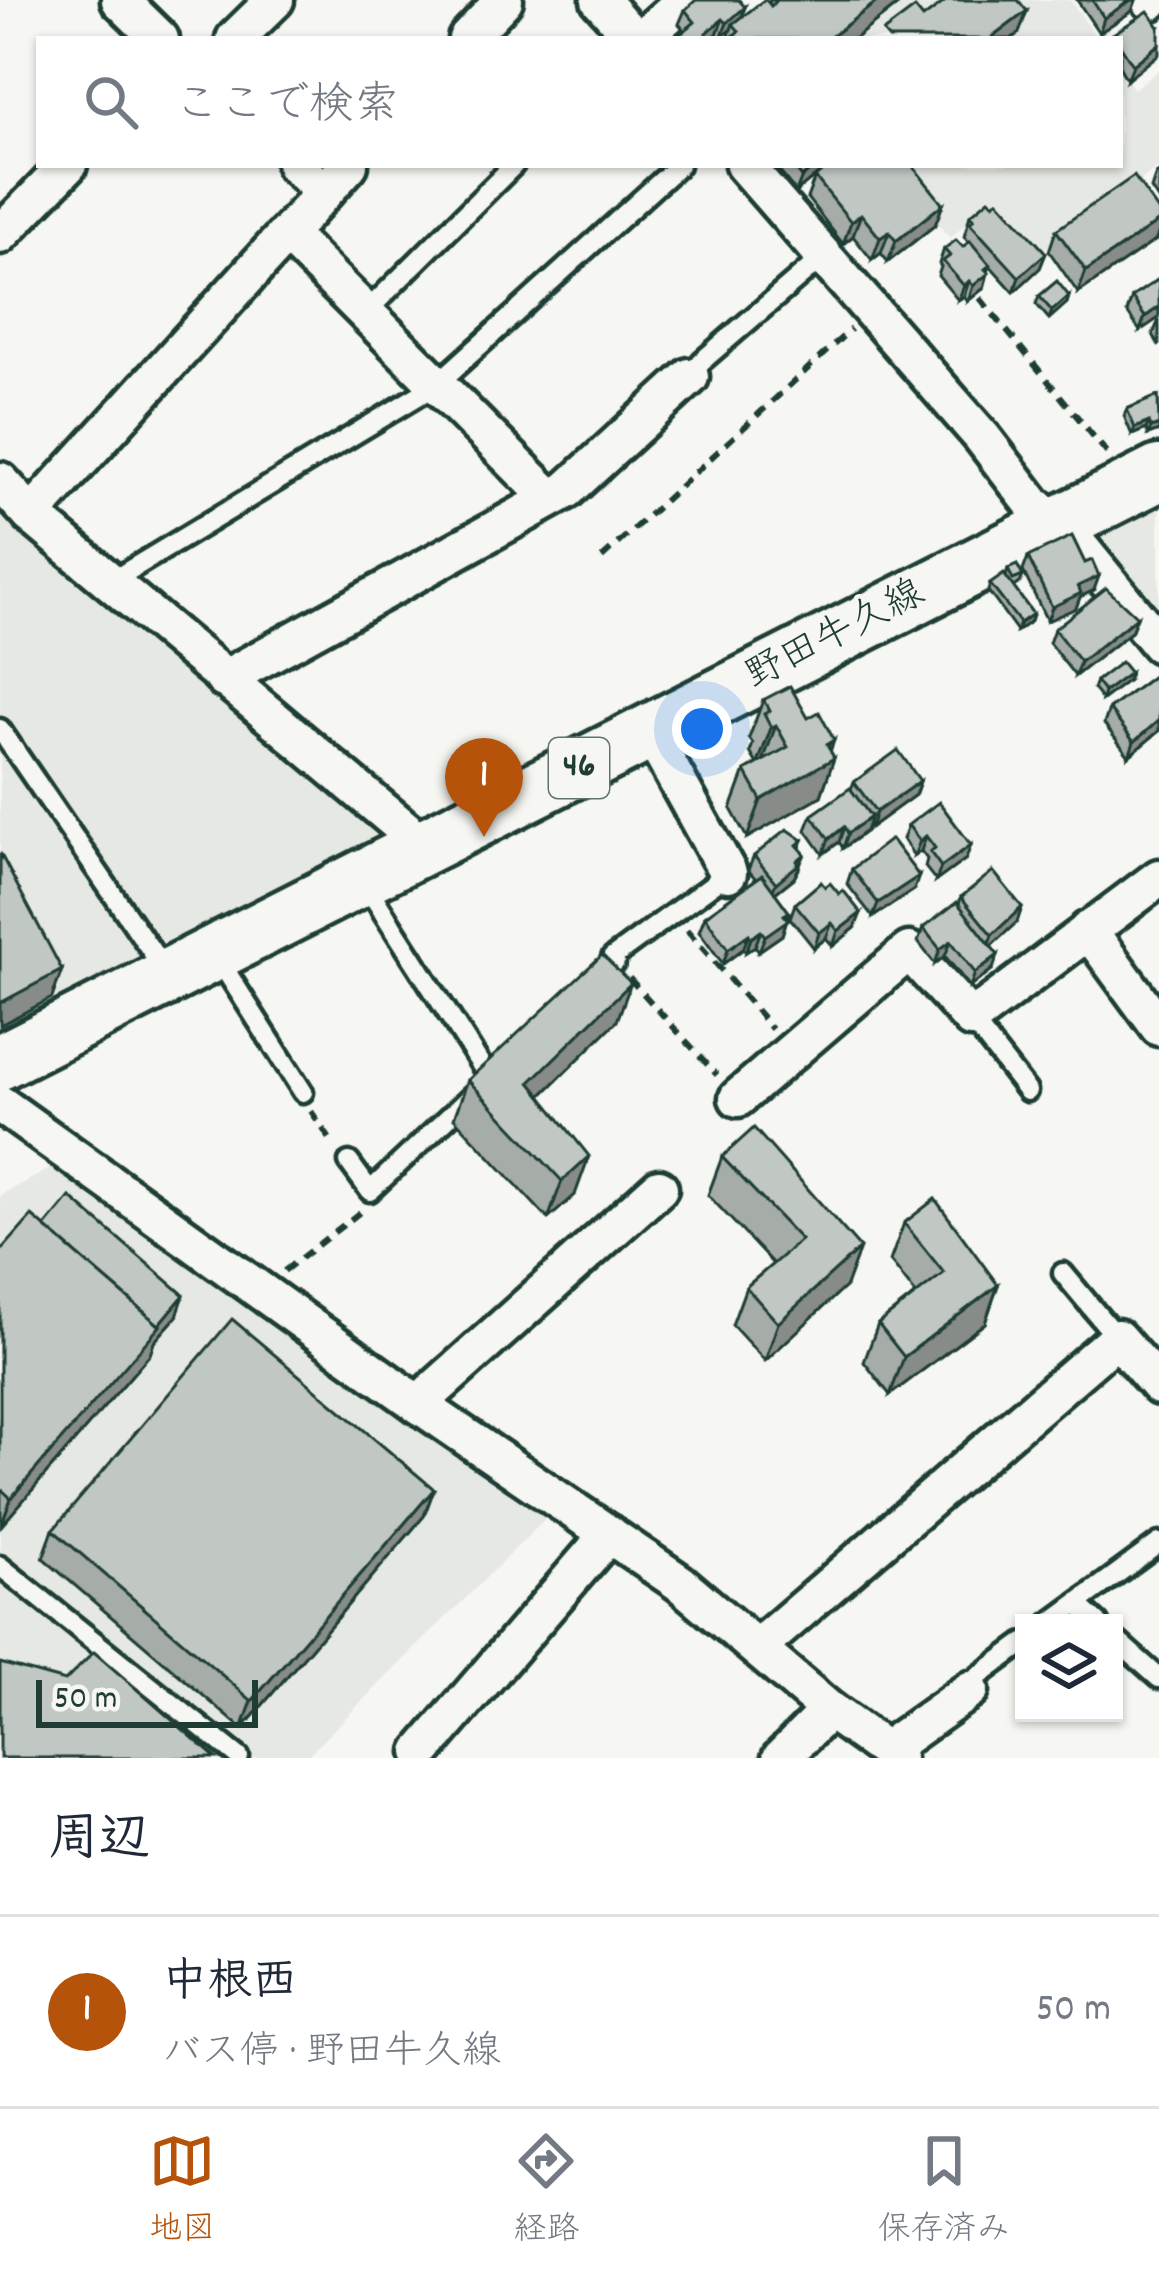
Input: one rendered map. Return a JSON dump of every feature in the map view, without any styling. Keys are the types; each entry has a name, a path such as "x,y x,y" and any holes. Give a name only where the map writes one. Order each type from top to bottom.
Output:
{"main road":[{"name":"野田牛久線","path":"0,1062 1146,480"}],"street":[{"path":"120,0 157,36"},
{"path":"238,36 274,0"},
{"path":"470,36 504,0"},
{"path":"599,0 635,36"},
{"path":"642,36 685,0"},
{"path":"0,235 65,168"},
{"path":"298,168 324,192"},
{"path":"32,515 347,168"},
{"path":"747,168 982,437 1034,506 1060,523 1159,644"},
{"path":"287,233 549,497"},
{"path":"224,679 567,490 690,377"},
{"path":"0,481 110,582 425,846"},
{"path":"650,732 728,873"},
{"path":"738,1098 910,951 970,1019 1159,878"},
{"path":"1088,930 1159,1027"},
{"path":"0,1104 418,1404 680,1583 830,1710 892,1754 970,1690"},
{"path":"418,1404 659,1188"},
{"path":"757,1648 1117,1338 1159,1386"},
{"path":"422,1752 609,1534"},
{"path":"781,1758 830,1710"}],"lane":[{"path":"365,313 511,168"},
{"path":"110,582 436,385 676,168"},
{"path":"690,377 824,256"},
{"path":"0,729 7,755 303,1092"},
{"path":"584,992 615,962 612,958 728,873"},
{"path":"362,878 490,1079"},
{"path":"970,1019 1028,1091"},
{"path":"350,1162 370,1191 505,1064"},
{"path":"1063,1273 1117,1338"},
{"path":"1063,1614 1159,1543"},
{"path":"0,1566 239,1757"},
{"path":"1077,1604 1088,1614"},
{"path":"1123,1645 1159,1678"},
{"path":"970,1690 979,1676 1015,1649"}],"path":[{"path":"980,298 1146,480"},
{"path":"602,558 872,311"},
{"path":"673,914 792,1052"},
{"path":"615,962 738,1098"},
{"path":"303,1092 306,1104 350,1162"},
{"path":"258,1291 371,1203 370,1191"}],"shaded area":[{"path":"781,0 1070,0 1096,36 736,36"},
{"path":"1159,70 1159,167 1035,256 990,202 950,238 892,168 1123,168 1123,74 1134,89"},
{"path":"0,497 383,829 379,843 0,1039"},
{"path":"1159,498 1159,631 1081,537"},
{"path":"58,1165 553,1511 305,1758 0,1758 0,1195"}],"building":[{"path":"696,0 739,0 745,7 727,23 723,19 706,33 708,36 678,36 695,22 685,10"},
{"path":"764,0 771,6 777,0 879,0 832,36 735,36 739,31 733,24"},
{"path":"947,0 1018,0 1027,11 994,36 886,36 883,32 915,8 923,18"},
{"path":"1092,0 1131,0 1104,18"},
{"path":"1148,11 1159,27 1159,44 1133,65 1123,50 1123,36 1113,34"},
{"path":"826,168 914,168 943,204 896,241 889,232 880,238 861,214 851,222 815,177"},
{"path":"1134,176 1159,212 1159,221 1086,271 1056,230"},
{"path":"989,199 994,204 998,200 1046,253 1019,277 970,223 974,219 970,215"},
{"path":"956,240 963,247 970,241 990,265 985,269 989,273 973,286 969,281 964,286 943,261 950,256 944,249"},
{"path":"1159,279 1159,307 1145,317 1132,297"},
{"path":"1057,281 1069,296 1052,311 1039,296"},
{"path":"1158,396 1159,425 1151,428 1149,422 1135,428 1127,409"},
{"path":"1072,536 1085,563 1092,560 1099,576 1078,586 1081,593 1052,607 1028,557"},
{"path":"1017,565 1023,576 1013,580 1008,569"},
{"path":"1004,574 1033,614 1020,623 990,584"},
{"path":"1106,588 1137,617 1080,662 1054,629"},
{"path":"1121,662 1130,673 1104,692 1096,681"},
{"path":"1159,672 1159,720 1134,742 1109,709"},
{"path":"790,686 808,718 819,712 834,740 827,744 834,758 761,800 745,771 788,747 776,725 771,728 764,714 770,711 763,700"},
{"path":"898,750 920,781 876,812 854,782"},
{"path":"850,788 871,817 848,833 844,827 829,839 812,815"},
{"path":"939,802 971,845 941,867 926,836 920,841 908,825"},
{"path":"787,829 803,840 797,845 805,854 776,883 754,856"},
{"path":"891,839 919,876 878,903 852,869"},
{"path":"0,853 62,970 0,1003"},
{"path":"993,871 1022,907 992,935 961,897"},
{"path":"762,875 789,912 784,915 788,920 765,936 761,931 751,938 749,934 728,949 705,916"},
{"path":"821,882 825,887 830,883 839,894 843,890 861,913 838,931 832,923 819,933 795,904"},
{"path":"957,902 998,955 975,973 951,941 940,949 923,928"},
{"path":"602,955 631,983 530,1082 589,1156 562,1181 468,1080"},
{"path":"754,1128 860,1248 778,1323 746,1287 801,1240 722,1157"},
{"path":"70,1197 184,1295 159,1325 45,1227"},
{"path":"935,1199 998,1285 904,1357 878,1324 944,1273 904,1223"},
{"path":"32,1216 160,1326 11,1498 0,1488 0,1252"},
{"path":"232,1319 434,1489 252,1701 53,1530"},
{"path":"94,1652 216,1758 0,1758 0,1663 65,1681"}],"place":[{"name":"中根西","path":"484,837"}]}
